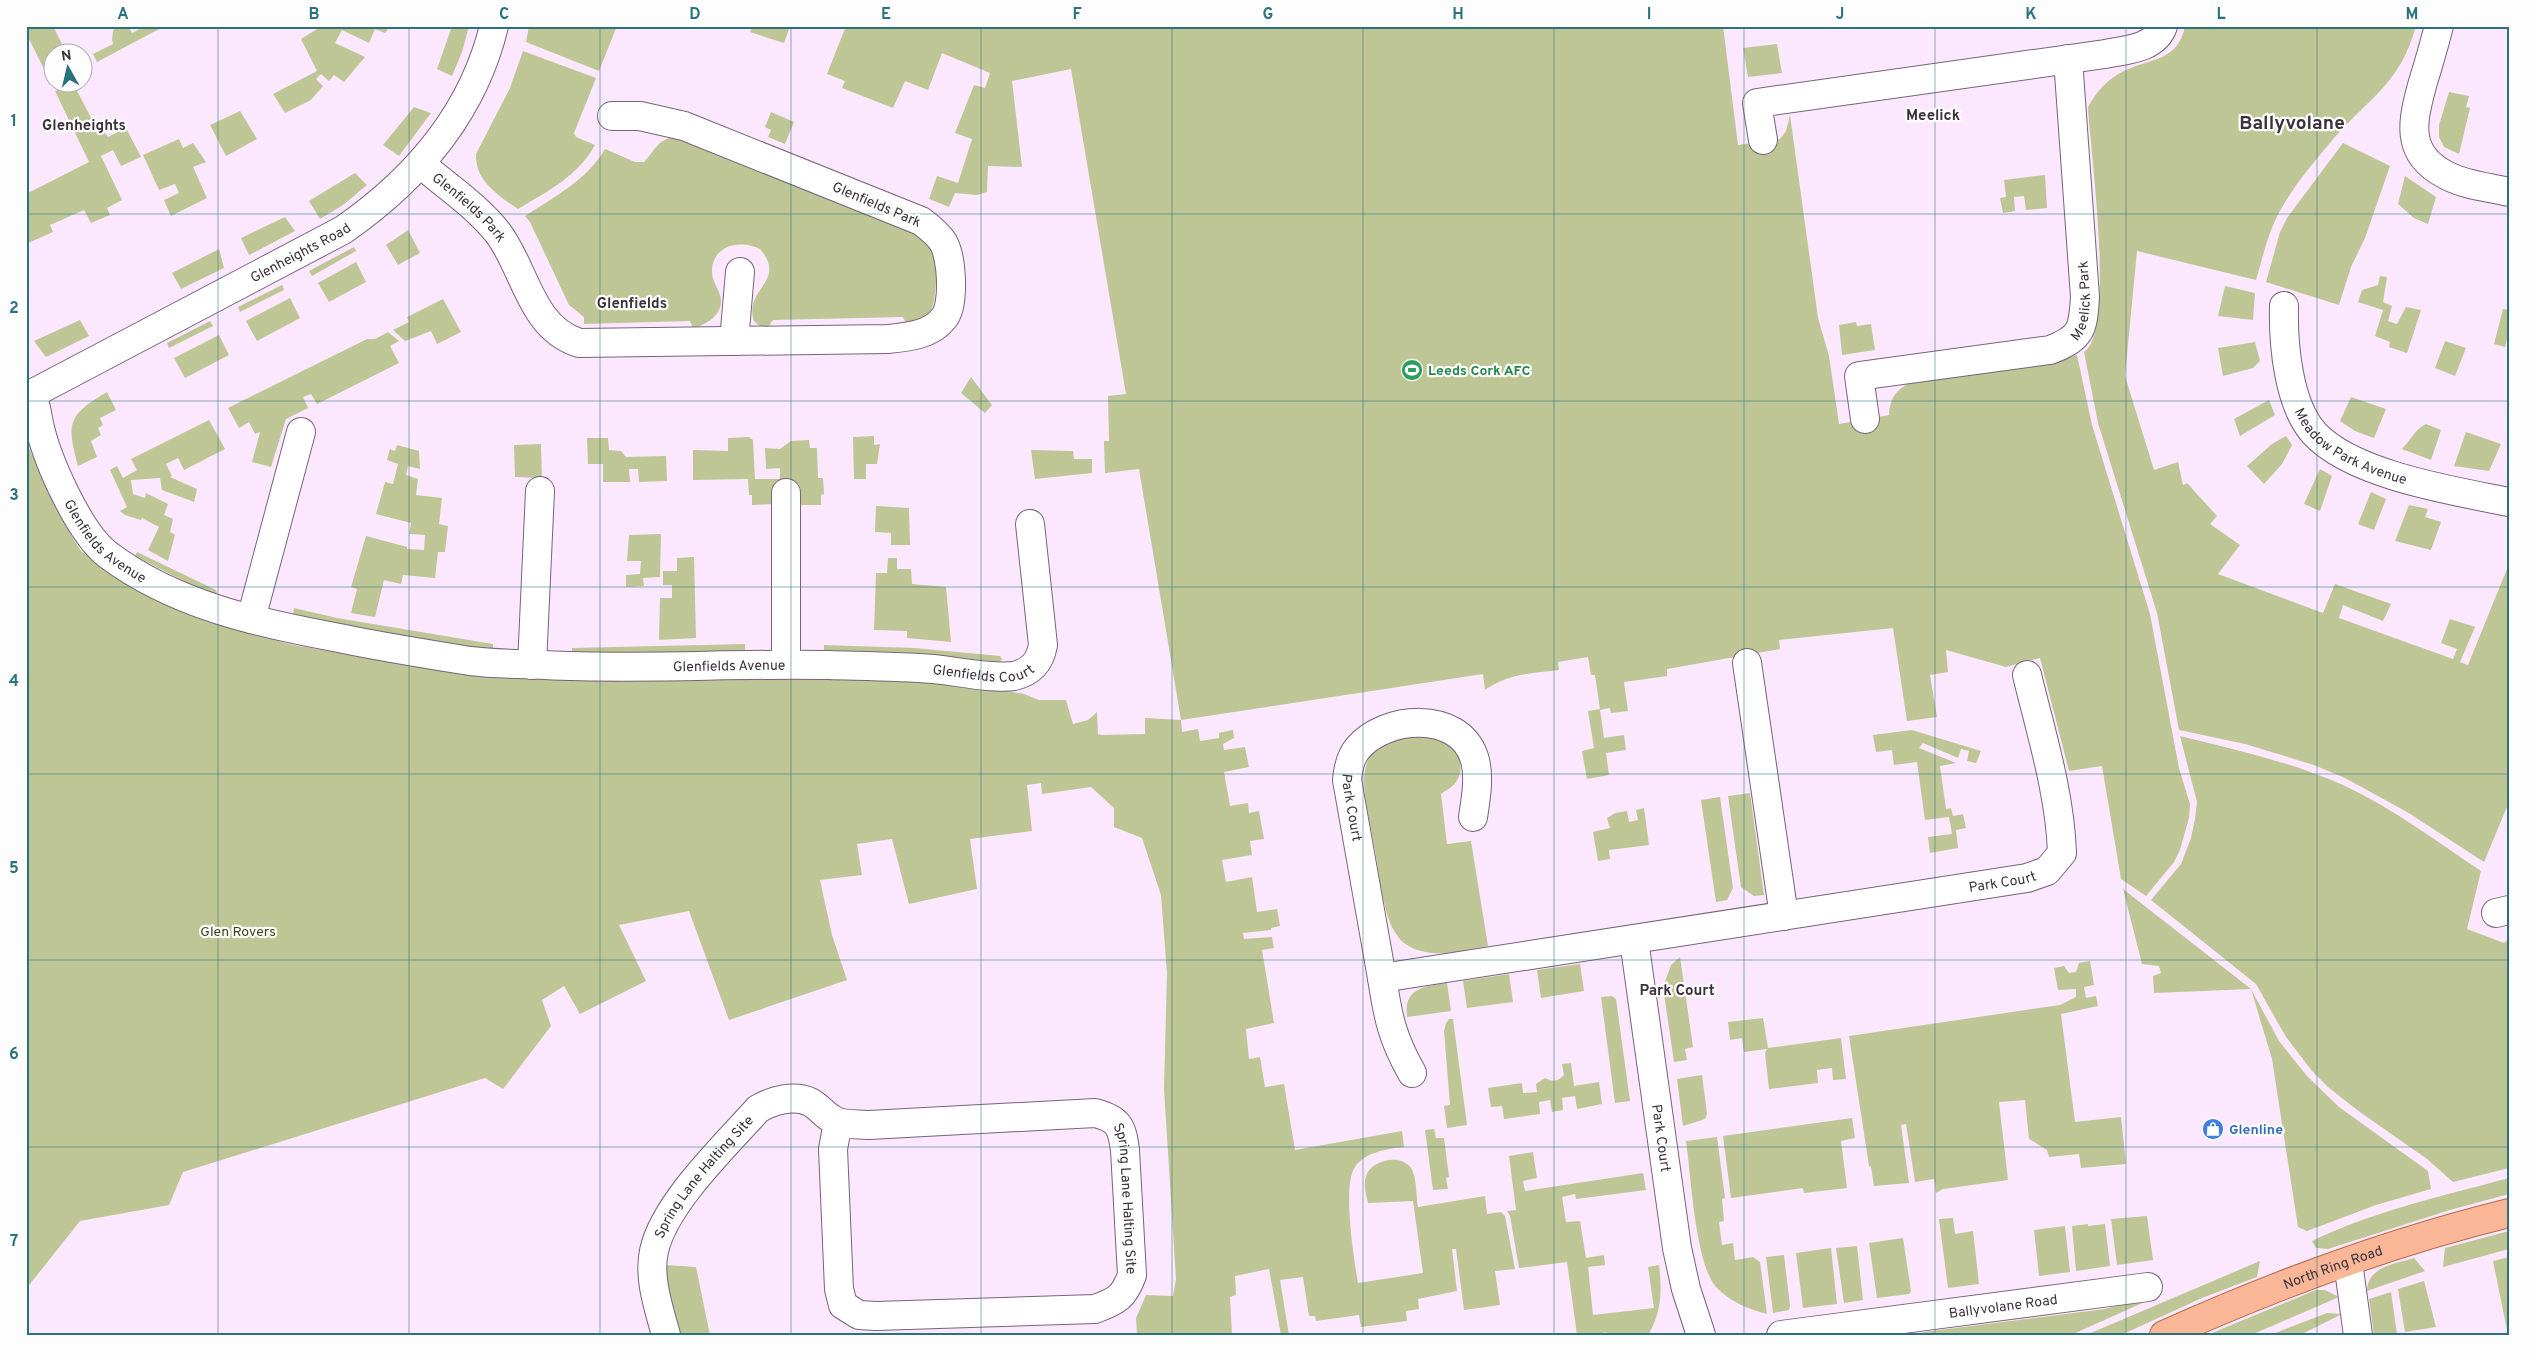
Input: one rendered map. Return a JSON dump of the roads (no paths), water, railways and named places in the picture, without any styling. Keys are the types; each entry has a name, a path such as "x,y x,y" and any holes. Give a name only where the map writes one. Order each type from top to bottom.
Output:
{"main road":[{"name":"North Ring Road","path":"2164,1335 2211,1314 2348,1262 2441,1231 2509,1213"}],"street":[{"name":"Glenheights Road","path":"29,396 343,230 379,205 421,164 450,127 472,91 485,62 494,26"},
{"path":"1763,140 1757,103 2140,47 2155,39 2163,26"},
{"path":"2439,26 2416,105 2413,126 2415,141 2422,155 2446,175 2509,192"},
{"name":"Meelick Park","path":"1865,419 1860,376 2050,350 2074,339 2083,326 2085,297 2068,59"},
{"name":"Glenfields Park","path":"421,164 470,205 497,232 509,250 542,317 555,332 579,343 888,339 911,337 930,330 945,317 950,302 950,261 943,242 921,221 684,126 640,116 612,116"},
{"path":"734,341 740,272"},
{"name":"Meadow Park Avenue","path":"2284,306 2283,340 2295,392 2305,420 2314,433 2335,451 2358,462 2429,485 2509,502"},
{"name":"Glenfields Avenue","path":"29,396 48,451 78,520 106,554 167,589 212,609 302,631 474,661 627,668 786,664 786,493"},
{"path":"251,619 301,432"},
{"path":"532,665 540,491"},
{"name":"Glenfields Court","path":"786,664 931,669 1012,676 1026,672 1035,666 1041,656 1043,645 1030,524"},
{"path":"1747,663 1784,916"},
{"name":"Park Court","path":"1382,978 2027,878 2047,871 2057,862 2062,854 2061,832 2053,784 2027,674"},
{"name":"Park Court","path":"1412,1073 1398,1048 1389,1024 1347,780 1349,763 1357,749 1372,735 1395,726 1422,722 1447,728 1464,739 1474,757 1477,792 1474,817"},
{"name":"Park Court","path":"1634,940 1677,1248 1686,1288 1701,1335"},
{"name":"Spring Lane Halting Site","path":"666,1335 654,1279 654,1253 662,1226 692,1185 758,1109 771,1101 792,1099 809,1101 824,1114 838,1122 869,1125 1095,1113 1111,1117 1122,1132 1125,1150 1132,1275 1127,1290 1115,1302 1095,1309 860,1315 843,1305 839,1289 833,1149 838,1122"},
{"path":"2348,1262 2358,1335"},
{"name":"Ballyvolane Road","path":"1782,1335 1860,1329 2148,1287"}],"place":[{"name":"Leeds Cork AFC","path":"1412,370"},
{"name":"Glenline","path":"2213,1129"}],"district":[{"name":"Meelick","path":"1933,115"},
{"name":"Ballyvolane","path":"2292,122"},
{"name":"Glenheights","path":"84,125"},
{"name":"Glenfields","path":"632,303"},
{"name":"Park Court","path":"1677,990"}],"park label":[{"name":"Glen Rovers","path":"238,931"}]}
